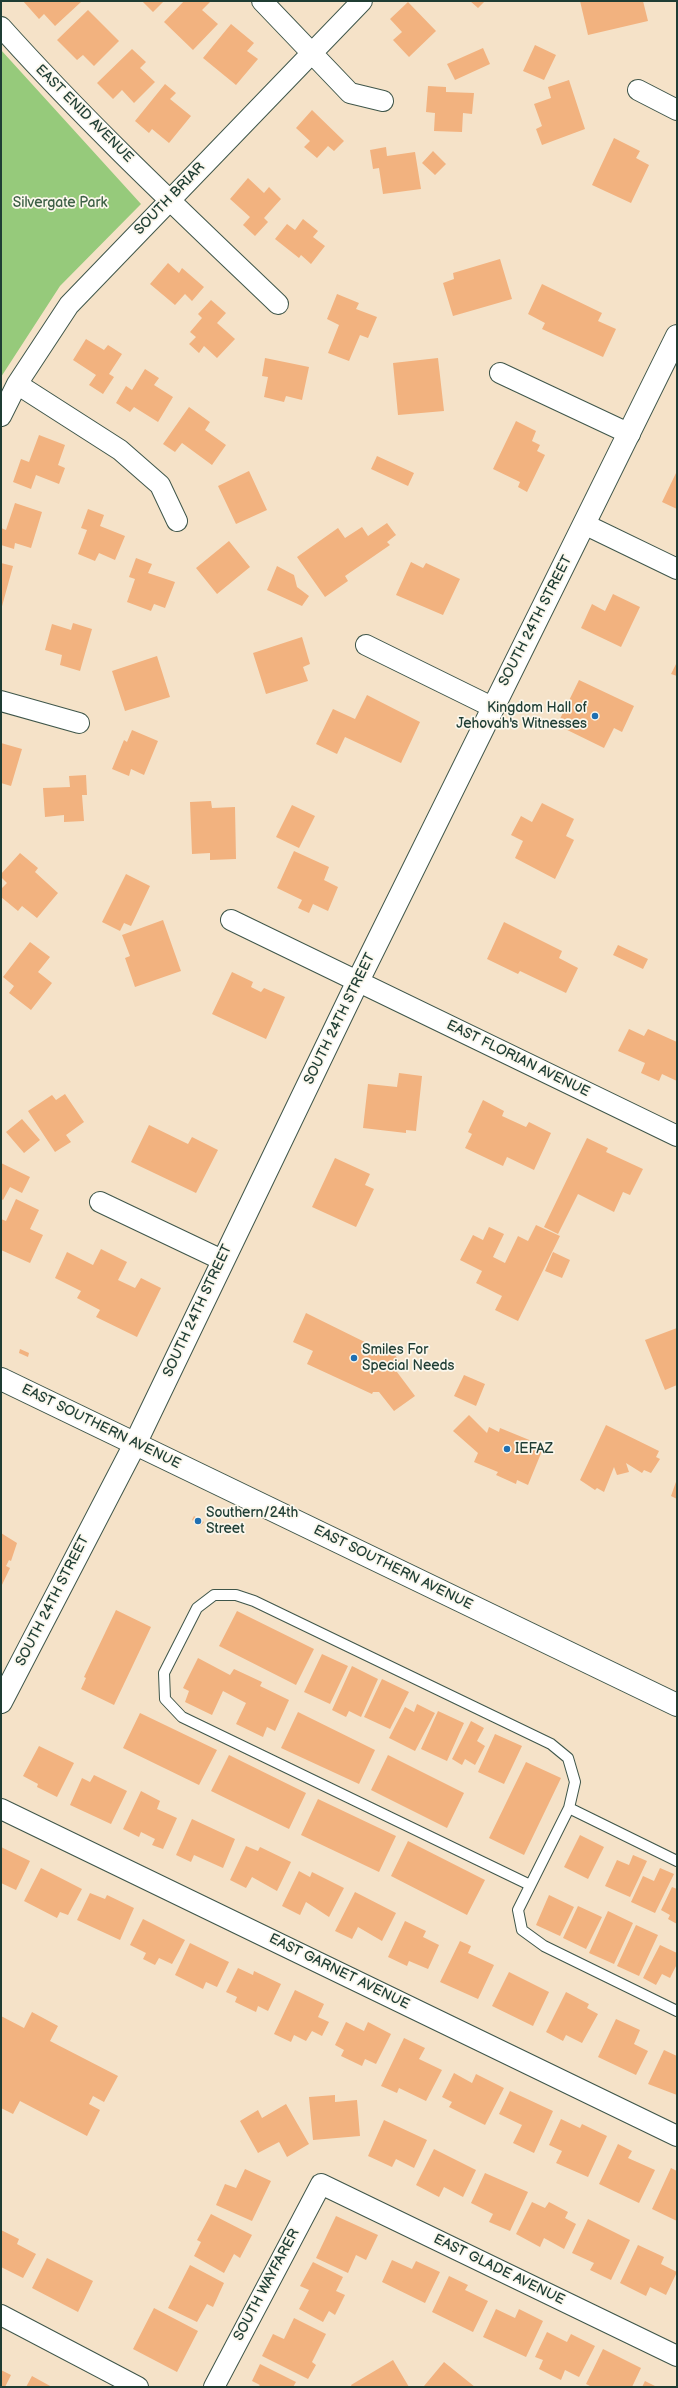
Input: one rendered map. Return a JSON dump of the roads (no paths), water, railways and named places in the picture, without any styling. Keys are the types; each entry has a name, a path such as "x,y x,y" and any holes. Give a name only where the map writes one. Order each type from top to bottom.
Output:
{"street":[{"path":"262,1 350,93 383,101"},
{"name":"SOUTH BRIAR","path":"1,416 16,384 69,304 362,1"},
{"name":"EAST ENID AVENUE","path":"1,27 30,60 169,199 278,304"},
{"path":"638,90 677,110"},
{"name":"SOUTH 24TH STREET","path":"1,1702 135,1444 222,1260 492,707 630,434 677,336"},
{"path":"500,373 630,434"},
{"path":"16,384 120,450 160,486 177,521"},
{"path":"584,524 677,569"},
{"path":"366,645 492,707"},
{"path":"1,701 79,723"},
{"name":"EAST FLORIAN AVENUE","path":"231,920 677,1136"},
{"path":"100,1202 222,1260"},
{"name":"EAST SOUTHERN AVENUE","path":"1,1379 677,1705"},
{"name":"EAST GARNET AVENUE","path":"1,1809 677,2136"},
{"name":"EAST GLADE AVENUE","path":"320,2184 677,2356"},
{"name":"SOUTH WAYFARER","path":"214,2387 320,2184"},
{"path":"1,2315 138,2387"}],"lane":[{"path":"530,1885 182,1717 165,1699 164,1673 197,1608 214,1595 236,1595 254,1601 551,1744 568,1758 575,1782 568,1808 518,1910 522,1930 544,1946 677,2011"},
{"path":"568,1808 677,1861"}],"place":[{"name":"Kingdom Hall of Jehovah's Witnesses","path":"595,716"},
{"name":"Smiles For Special Needs","path":"354,1358"},
{"name":"IEFAZ","path":"507,1449"},
{"name":"Southern/24th Street","path":"198,1521"}],"park label":[{"name":"Silvergate Park","path":"60,203"}]}
